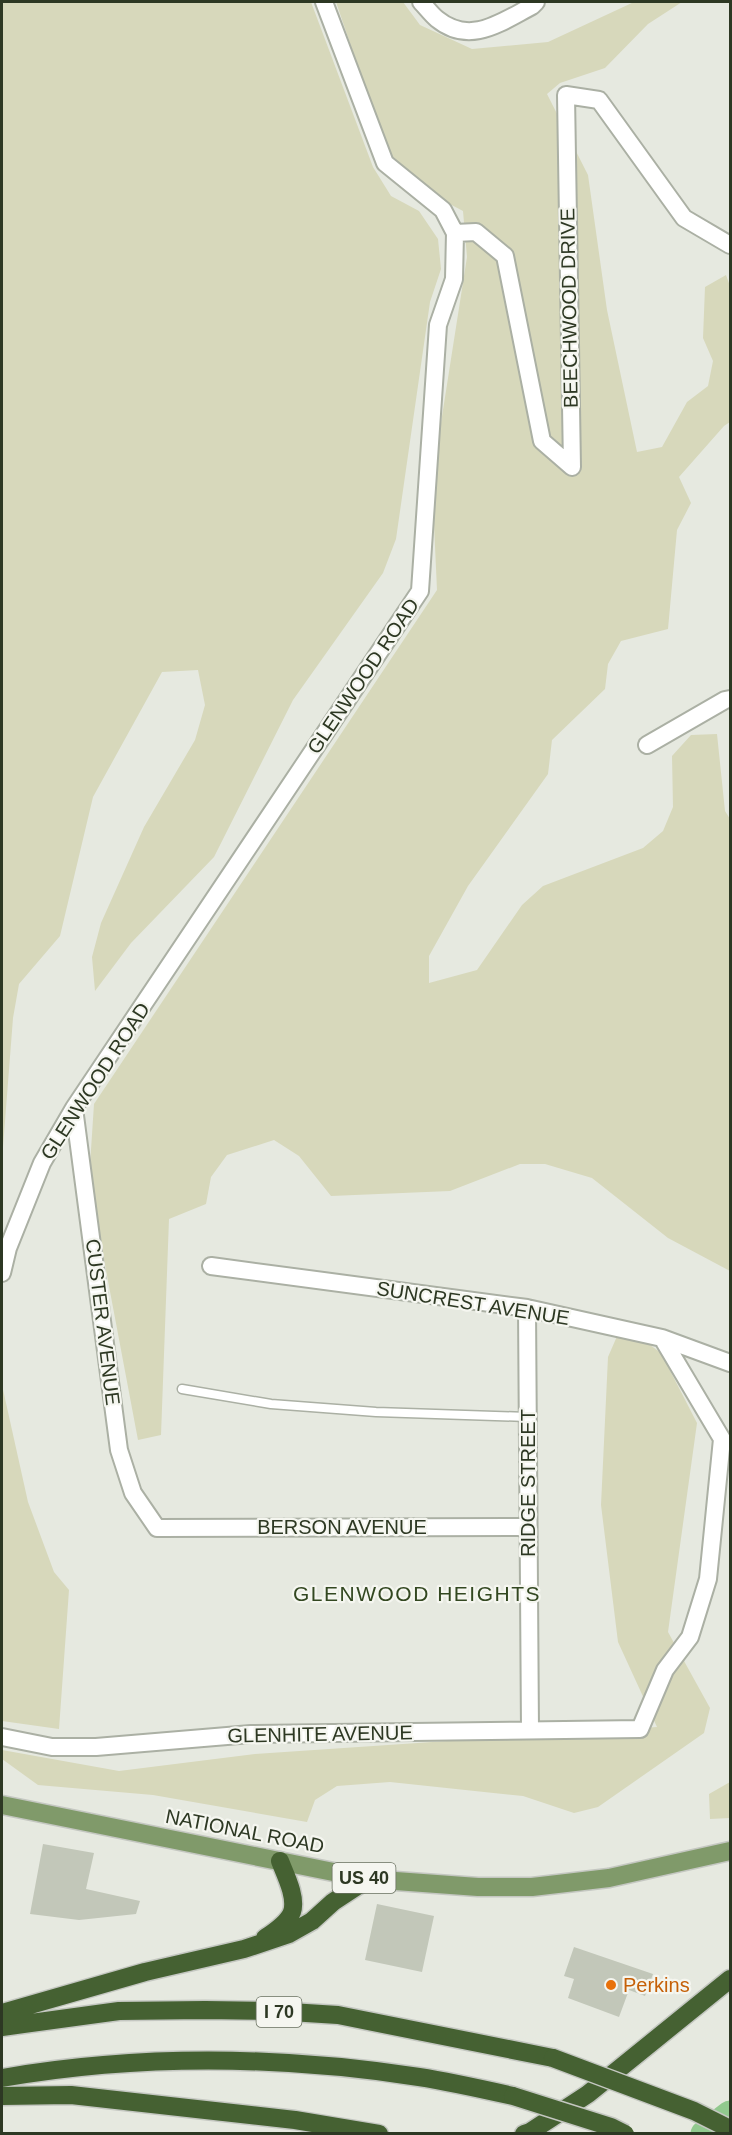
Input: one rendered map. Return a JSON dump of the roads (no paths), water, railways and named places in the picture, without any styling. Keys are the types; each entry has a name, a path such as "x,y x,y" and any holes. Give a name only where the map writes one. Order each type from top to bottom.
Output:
{"highway":[{"path":"256,1945 282,1926 292,1911 291,1889 280,1861"},
{"path":"2,2013 145,1972 288,1935 312,1921 333,1902 368,1878"},
{"path":"524,2133 530,2132 588,2094 730,1979"},
{"name":"I 70","path":"2,2027 119,2011 274,2011 338,2015 553,2058 694,2111 730,2129"},
{"path":"2,2078 149,2061 222,2059 320,2065 420,2077 513,2096 625,2133"},
{"path":"2,2096 70,2095 295,2120 379,2133"}],"main road":[{"name":"NATIONAL ROAD","path":"2,1805 368,1878 478,1887 532,1887 627,1875 726,1858"}],"street":[{"path":"324,2 385,163 443,210 455,233"},
{"path":"421,2 437,19 457,31 486,30 536,2"},
{"name":"BEECHWOOD DRIVE","path":"455,233 476,232 505,256 542,441 572,467 566,95 599,100 684,218 730,245"},
{"name":"GLENWOOD ROAD","path":"2,1273 8,1248 42,1163 74,1108 420,591 438,325 454,279 455,233"},
{"path":"647,745 730,699"},
{"name":"CUSTER AVENUE","path":"74,1108 120,1450 134,1493 157,1528"},
{"name":"SUNCREST AVENUE","path":"211,1266 527,1308 662,1338 730,1363"},
{"name":"RIDGE STREET","path":"527,1308 530,1730"},
{"name":"GLENHITE AVENUE","path":"2,1737 52,1747 96,1747 251,1734 640,1729 665,1670 690,1637 708,1579 722,1440 662,1338"},
{"name":"BERSON AVENUE","path":"157,1528 527,1527"}],"lane":[{"path":"182,1389 283,1405 376,1412 527,1417"}],"waterway":[{"path":"704,2134 730,2114"}],"place":[{"name":"Perkins","path":"611,1985"}],"district":[{"name":"GLENWOOD HEIGHTS","path":"417,1593"}]}
